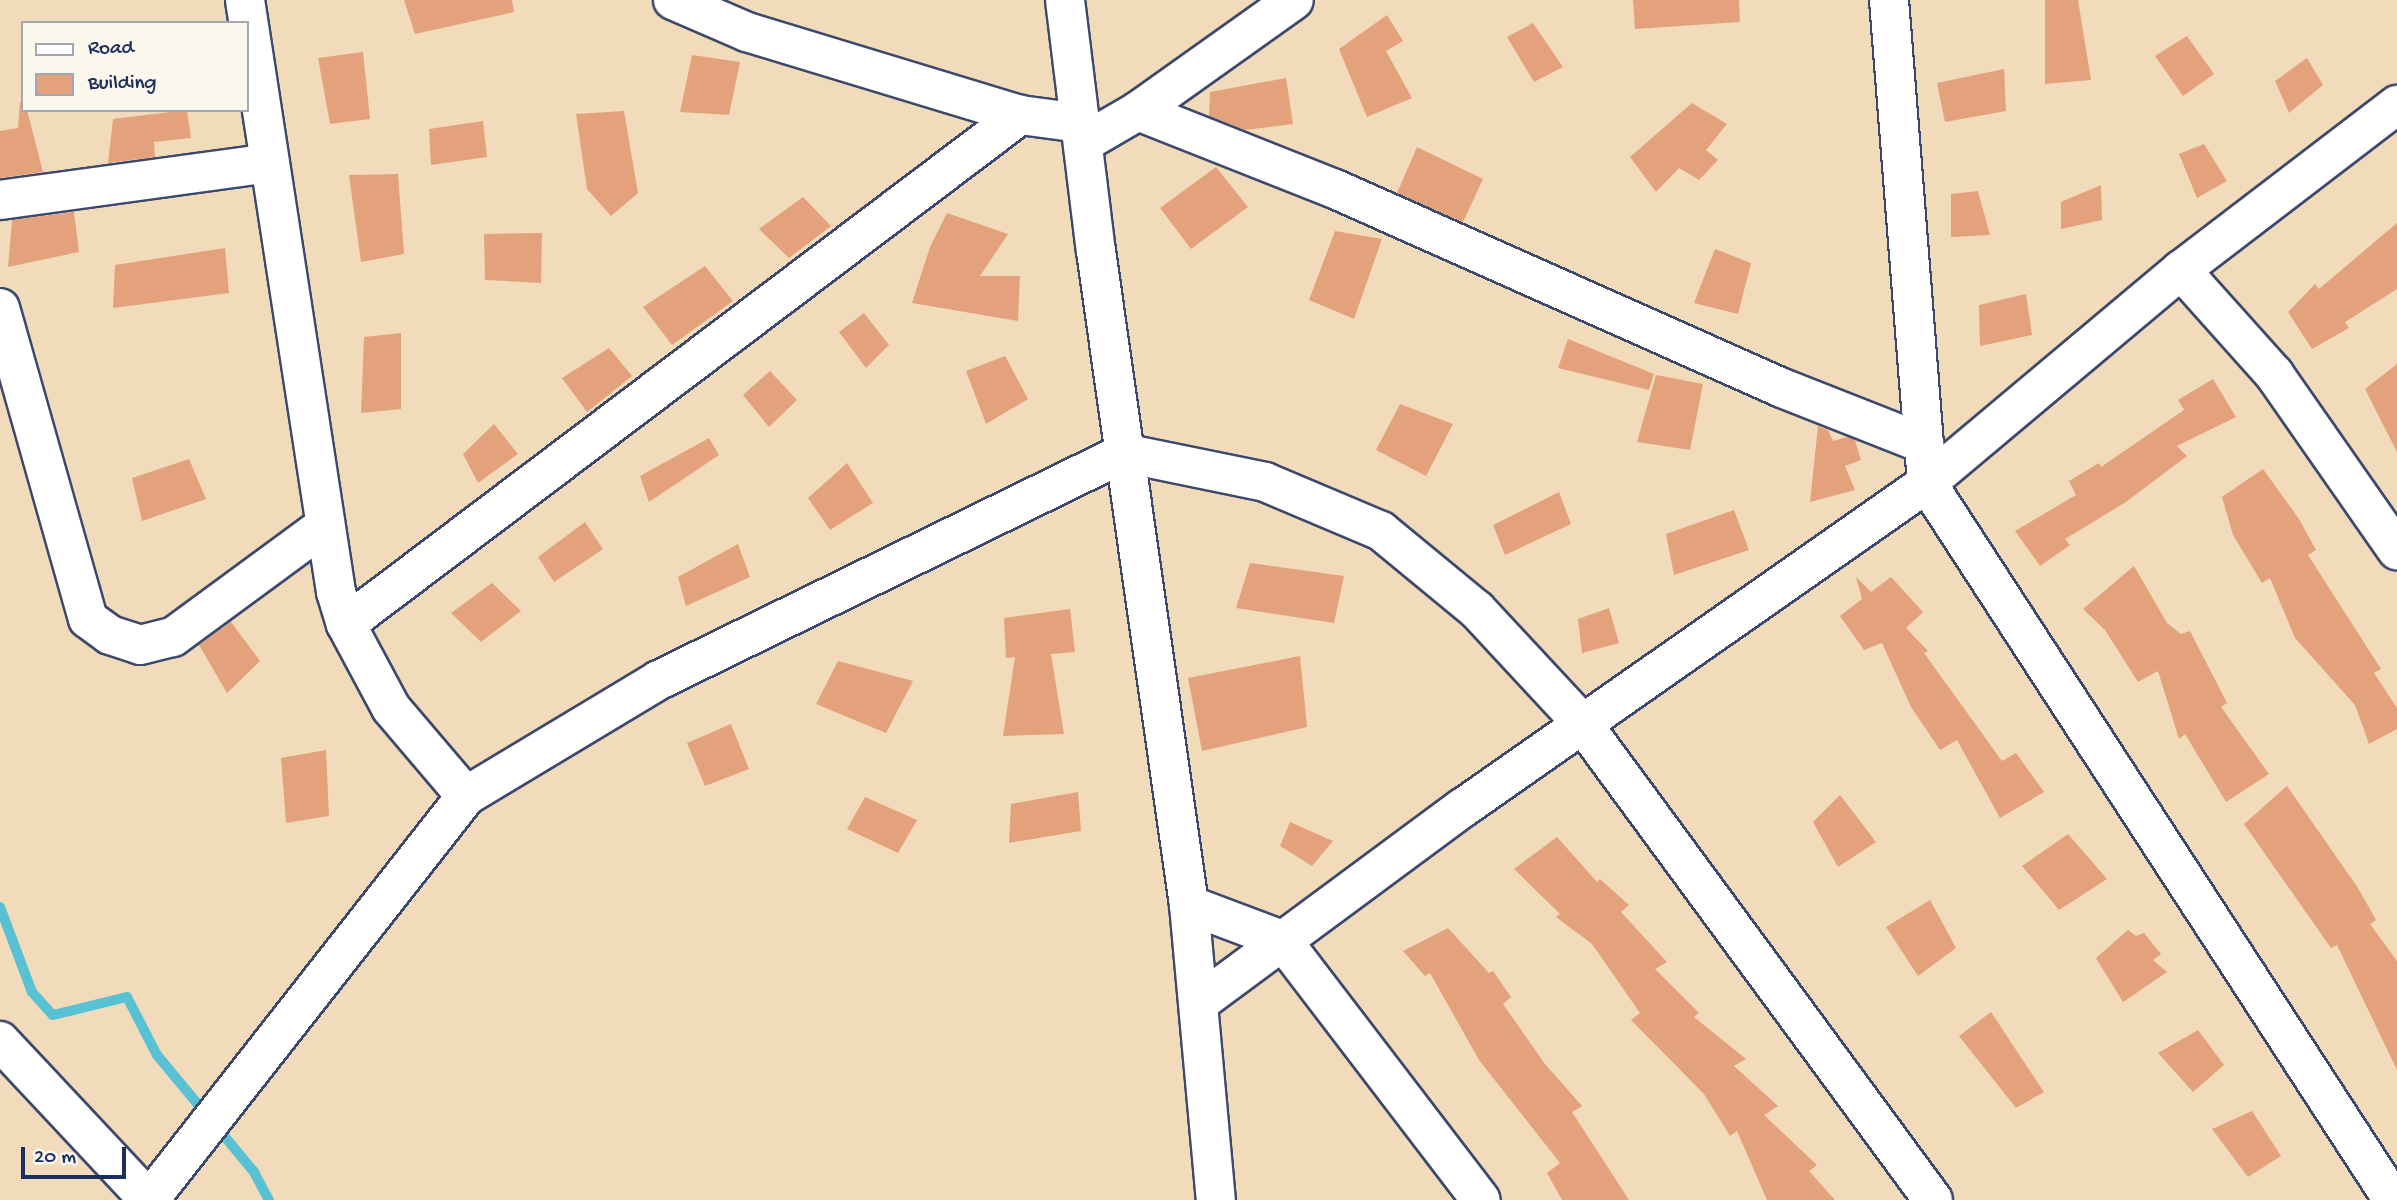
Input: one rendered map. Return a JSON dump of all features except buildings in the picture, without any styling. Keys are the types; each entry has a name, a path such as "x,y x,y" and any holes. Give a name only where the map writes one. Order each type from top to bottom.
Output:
{"street":[{"path":"245,0 324,526 346,624 391,708 466,796"},
{"path":"673,0 747,32 1082,133 1138,111 1294,0"},
{"path":"1065,0 1124,453 1189,905 1200,1002 1216,1200"},
{"path":"1889,0 1927,483 2393,1200"},
{"path":"1200,1002 1582,723 1927,483 2181,270 2397,105"},
{"path":"1138,111 1335,189 1782,388 1924,444"},
{"path":"346,624 1020,115"},
{"path":"0,200 269,163"},
{"path":"2181,270 2274,374 2397,550"},
{"path":"0,308 88,620 110,635 140,645 173,637 324,526"},
{"path":"0,1041 149,1200 466,796 659,680 1124,453 1265,482 1381,531 1477,610 1582,723 1933,1200"},
{"path":"1189,905 1282,940 1481,1200"}],"waterway":[{"path":"0,907 32,992 53,1015 127,997 157,1055 254,1172 269,1200"}]}
